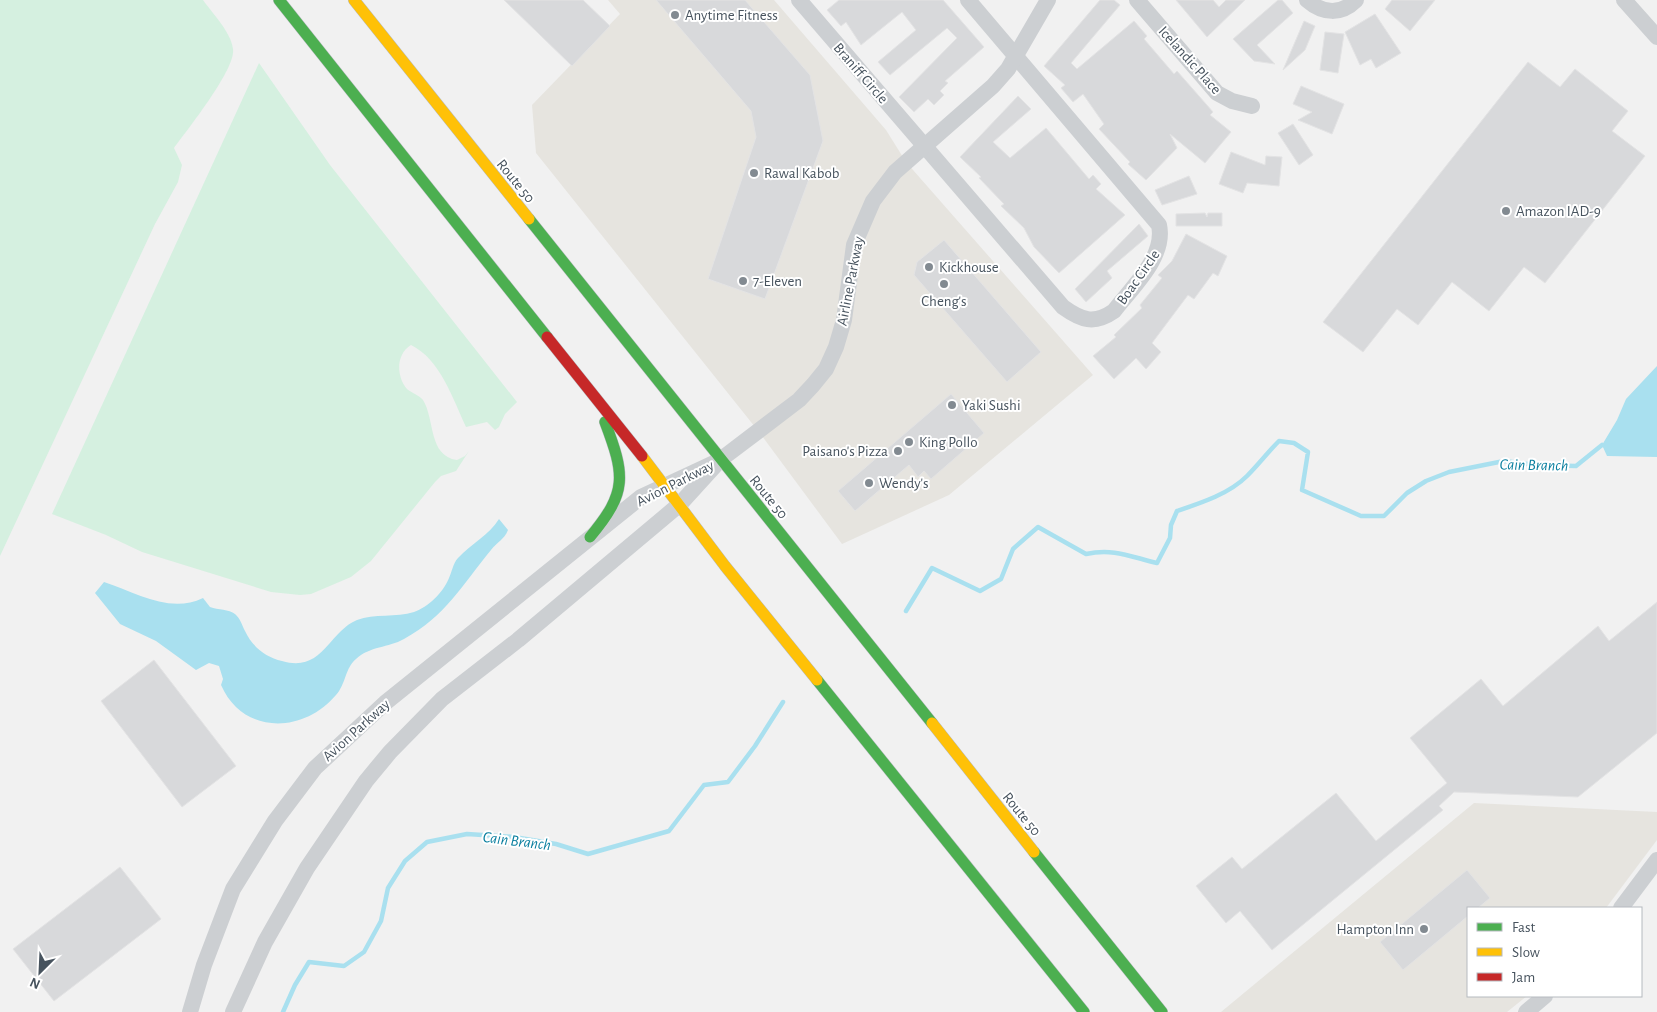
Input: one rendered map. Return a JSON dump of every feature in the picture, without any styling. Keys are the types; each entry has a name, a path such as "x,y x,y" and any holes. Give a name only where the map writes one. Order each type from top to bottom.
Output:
{"highway":[{"path":"280,0 680,504 725,566 1084,1012"},
{"name":"Route 50","path":"354,0 1162,1012"},
{"path":"590,537 610,515 618,498 621,469 619,457 594,396"}],"street":[{"name":"Braniff Circle","path":"799,0 923,145"},
{"path":"968,0 1016,55"},
{"name":"Airline Parkway","path":"720,460 799,400 826,369 836,347 844,320 854,245 863,221 887,181 923,145 993,86 1008,69 1048,0"},
{"name":"Icelandic Place","path":"1137,0 1217,93 1232,101 1252,106"},
{"path":"1307,0 1317,8 1336,11 1350,6 1356,0"},
{"path":"1624,0 1657,37"},
{"name":"Boac Circle","path":"923,145 1063,307 1079,318 1088,320 1098,320 1114,311 1156,254 1162,236 1160,225 1016,55"},
{"name":"Avion Parkway","path":"190,1012 204,965 233,890 274,821 308,775 378,709 641,497 720,460"},
{"name":"Avion Parkway","path":"233,1012 265,942 302,875 366,781 390,752 442,699 518,640 680,504 720,460"},
{"path":"1623,907 1657,860"},
{"path":"1526,1012 1544,997"}],"shaded area":[{"path":"608,0 774,0 886,130 906,162 1093,375 949,495 842,544 759,432 536,153 532,105 620,14"},
{"path":"1474,803 1657,812 1657,840 1607,907 1467,907 1467,997 1526,997 1507,1012 1221,1012"}],"green space":[{"path":"0,0 203,0 229,36 233,49 232,58 219,84 174,148 182,165 178,182 155,224 0,556"},
{"path":"259,63 330,165 517,402 505,414 499,427 495,430 487,422 466,427 451,392 438,370 421,351 411,345 406,349 402,354 399,366 403,384 423,400 441,452 457,460 465,456 469,451 456,471 441,476 435,482 371,561 351,577 311,594 300,595 271,592 142,552 106,535 52,514"}],"water":[{"path":"1657,366 1657,457 1607,456 1602,445 1617,420 1626,399"},
{"path":"499,519 508,530 442,610 419,630 404,639 361,655 352,663 336,695 322,708 307,717 291,722 274,723 258,720 244,713 231,701 221,685 223,679 219,666 209,663 196,670 156,641 120,624 95,593 104,582 166,603 178,604 203,598 210,607 230,611 235,614 251,641 265,654 282,661 296,663 307,661 324,650 339,633 357,620 407,614 419,610 430,603 446,584 456,560 490,530"}],"building":[{"path":"504,0 583,0 610,26 572,66"},
{"path":"656,0 745,0 810,75 823,141 765,299 708,279 756,137 751,111"},
{"path":"839,0 943,0 984,47 945,81 948,83 940,91 944,95 934,105 928,99 914,112 899,97 957,38 947,28 890,75 878,62 916,30 902,12 861,45 846,22 841,26 827,10"},
{"path":"1100,0 1114,0 1120,5 1071,63 1077,69 1134,21 1147,36 1144,39 1174,74 1177,71 1213,112 1210,115 1231,132 1205,163 1170,134 1177,148 1146,180 1128,164 1130,162 1099,129 1104,124 1083,94 1073,102 1061,88 1065,85 1044,66"},
{"path":"1176,0 1213,0 1219,7 1226,0 1245,0 1207,37"},
{"path":"1278,0 1282,0 1293,13 1257,45 1275,64 1254,61 1233,39"},
{"path":"1392,0 1435,0 1410,31 1385,9"},
{"path":"1375,14 1401,53 1376,68 1371,59 1360,65 1345,32"},
{"path":"1304,21 1315,26 1305,50 1283,70"},
{"path":"1325,32 1344,34 1338,73 1320,70"},
{"name":"Amazon IAD-9","path":"1528,62 1560,87 1575,69 1628,111 1612,131 1645,156 1545,283 1524,267 1489,311 1452,282 1418,325 1397,309 1363,352 1323,322"},
{"path":"1301,86 1344,104 1332,134 1298,120 1312,112 1293,104"},
{"path":"1018,96 1031,109 993,142 1010,158 1046,128 1089,179 1093,175 1101,184 1096,189 1125,215 1059,273 1034,247 1024,228 1001,206 1004,204 979,178 981,177 960,157"},
{"path":"1293,124 1313,155 1299,165 1278,133"},
{"path":"1231,152 1265,165 1266,156 1282,157 1279,186 1247,183 1243,193 1219,184"},
{"path":"1189,176 1197,194 1162,205 1155,190"},
{"path":"1205,213 1207,217 1208,213 1222,213 1222,226 1176,226 1176,214"},
{"path":"1139,224 1148,236 1107,271 1112,278 1086,302 1075,289"},
{"path":"1186,234 1227,256 1218,276 1213,273 1194,299 1188,295 1152,343 1161,352 1146,369 1136,358 1114,379 1093,356 1116,337 1114,335 1142,308 1140,305 1162,278 1158,275 1172,261"},
{"path":"944,240 1041,352 1007,382 914,275 917,262"},
{"path":"951,394 984,433 931,479 924,471 918,477 909,465 855,511 838,491"},
{"path":"1657,602 1657,733 1578,797 1454,792 1439,806 1443,810 1272,950 1240,911 1226,923 1196,886 1232,857 1242,869 1336,793 1376,841 1447,783 1410,738 1481,679 1503,706 1598,626 1609,641"},
{"path":"154,660 236,766 182,807 101,701"},
{"path":"120,867 161,919 54,1001 13,949"},
{"name":"Hampton Inn","path":"1467,870 1490,898 1479,907 1467,907 1467,917 1403,970 1380,942"}],"waterway":[{"name":"Cain Branch","path":"906,611 932,568 980,591 1001,579 1013,549 1038,527 1086,554 1096,552 1114,553 1157,563 1170,538 1171,525 1177,511 1196,505 1232,488 1247,476 1279,441 1294,443 1308,452 1302,490 1361,516 1384,516 1407,493 1426,481 1449,472 1504,461 1536,465 1576,466 1602,445"},
{"name":"Cain Branch","path":"283,1012 295,985 309,962 344,966 364,952 381,921 388,888 405,861 427,842 467,834 514,837 556,844 588,854 669,831 704,785 728,782 755,746 783,702"}],"traffic: fast":[{"path":"279,0 547,337"},
{"path":"529,219 932,723"},
{"path":"590,537 611,508 617,495 619,482 616,456 605,422"},
{"path":"817,680 1084,1012"},
{"path":"1034,852 1162,1012"}],"traffic: slow":[{"path":"354,0 529,219"},
{"path":"642,456 725,566 817,680"},
{"path":"932,723 1034,852"}],"traffic: jam":[{"path":"547,337 642,456"}],"place":[{"name":"Anytime Fitness","path":"675,15"},
{"name":"Rawal Kabob","path":"754,173"},
{"name":"Amazon IAD-9","path":"1506,211"},
{"name":"Kickhouse","path":"929,267"},
{"name":"7-Eleven","path":"743,281"},
{"name":"Cheng's","path":"944,284"},
{"name":"Yaki Sushi","path":"952,405"},
{"name":"King Pollo","path":"909,442"},
{"name":"Paisano's Pizza","path":"898,451"},
{"name":"Wendy's","path":"869,483"},
{"name":"Hampton Inn","path":"1424,929"}]}
